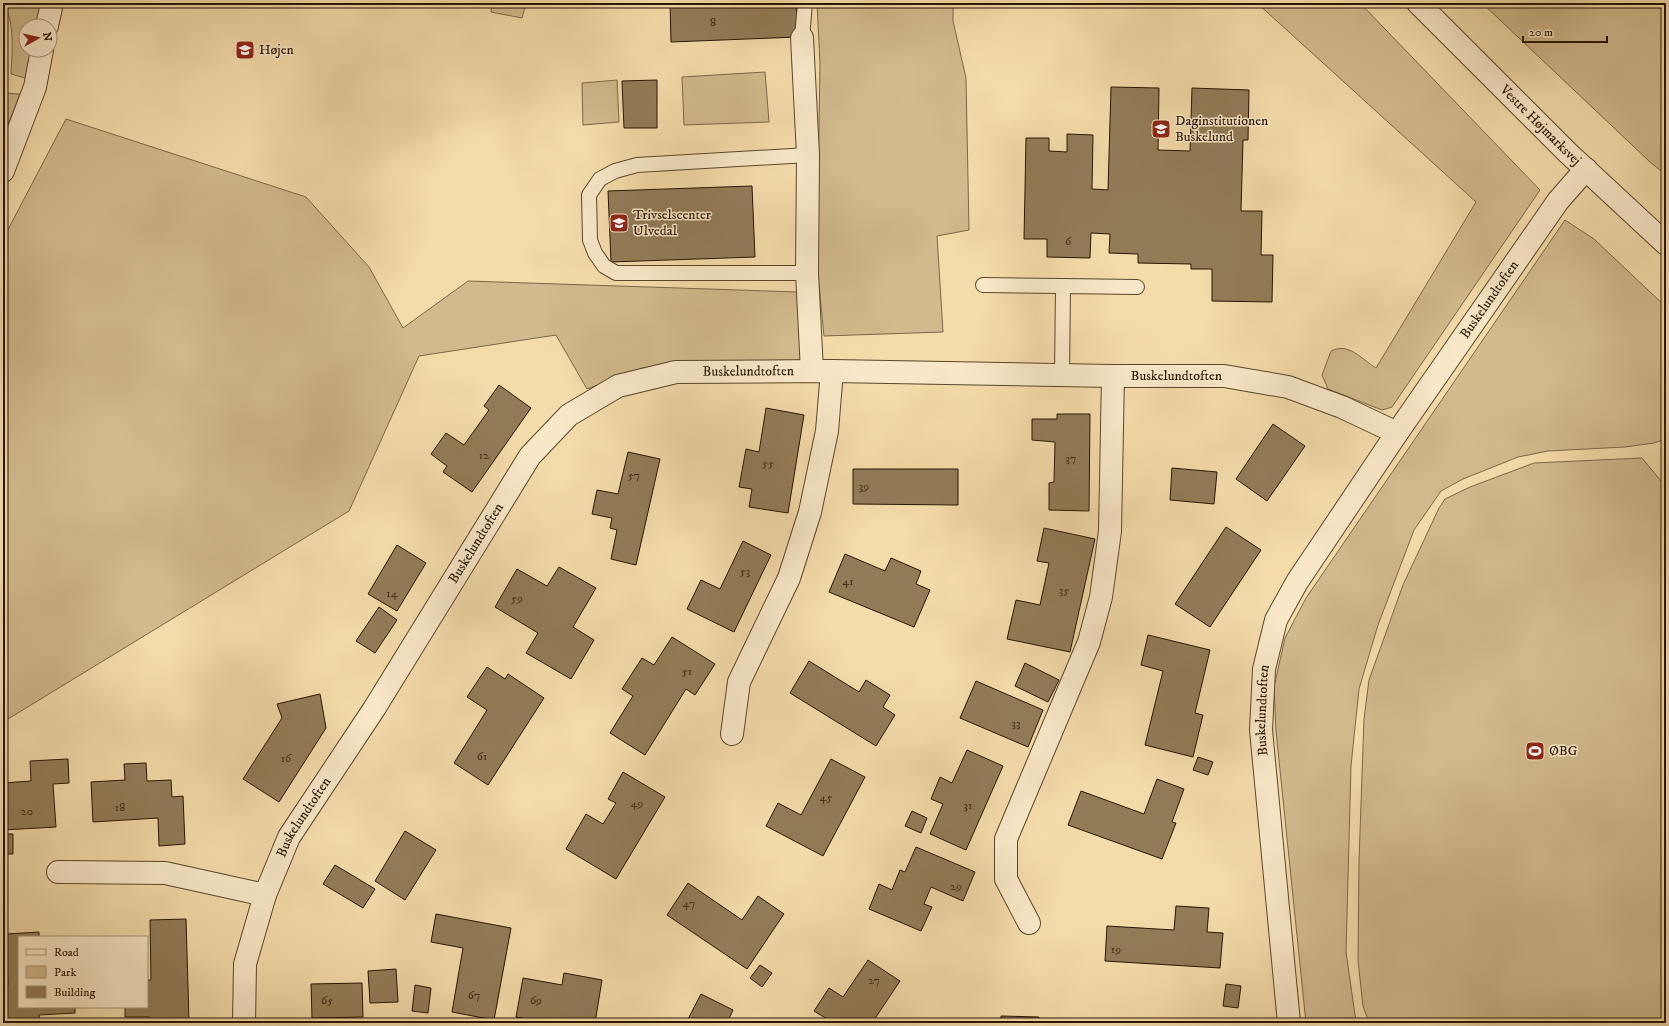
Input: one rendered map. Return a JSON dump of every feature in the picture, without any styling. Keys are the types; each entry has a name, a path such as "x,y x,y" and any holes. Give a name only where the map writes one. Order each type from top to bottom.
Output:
{"street":[{"path":"49,18 52,3"},
{"name":"Vestre Højmarksvej","path":"1418,3 1568,153 1666,244"},
{"name":"Buskelundtoften","path":"732,734 739,682 789,578 810,512 827,431 822,371 807,273 808,155 802,38"},
{"path":"3,171 35,87 40,58"},
{"name":"Buskelundtoften","path":"1289,1023 1261,730 1264,669 1276,620 1297,582 1397,434 1558,201 1586,169"},
{"name":"Buskelundtoften","path":"244,1023 245,964 265,895 289,837 374,709 530,456 569,415 618,386 676,372 822,371 1112,376 1224,376 1288,387 1342,407 1397,434"},
{"name":"Buskelundtoften","path":"1029,923 1006,879 1006,839 1089,642 1101,597 1110,531 1112,376"},
{"path":"58,872 164,873 265,895"}],"lane":[{"path":"802,38 805,3"},
{"path":"807,273 616,273 604,266 595,253 590,240 589,195 600,178 615,171 637,165 808,155"},
{"path":"983,285 1137,288"},
{"path":"1062,375 1063,286"}],"green space":[{"path":"4,3 43,3 40,18 18,18 18,58 30,58 25,78 11,74 12,47 8,11"},
{"path":"492,3 526,3 522,18 491,12"},
{"path":"817,3 953,3 953,21 966,78 969,230 937,236 943,332 824,336 817,264 820,63"},
{"path":"1257,3 1360,3 1540,190 1392,407 1382,410 1328,389 1322,375 1331,351 1337,349 1349,350 1376,368 1476,202"},
{"path":"1482,3 1666,3 1666,175 1650,162"},
{"path":"765,72 769,122 684,125 682,77"},
{"path":"617,80 619,122 583,125 582,83"},
{"path":"3,93 20,94 3,138"},
{"path":"66,119 306,197 369,267 403,328 468,281 798,292 804,360 682,362 642,368 587,389 556,335 419,356 349,511 3,722 3,239"},
{"path":"1565,220 1594,239 1666,307 1666,439 1654,443 1625,447 1548,451 1518,457 1463,479 1441,491 1414,530 1378,625 1359,689 1351,766 1346,952 1357,1023 1306,1023 1276,731 1274,687 1285,638 1306,598"},
{"name":"ØBG","path":"1642,458 1666,487 1666,1023 1369,1023 1363,1006 1358,961 1359,861 1364,719 1369,680 1403,585 1439,508 1445,499 1470,487 1534,463"}],"building":[{"path":"670,3 796,3 798,37 671,42"},
{"path":"657,80 657,128 624,128 622,81"},
{"path":"1111,87 1159,88 1158,150 1190,151 1192,88 1249,90 1248,140 1243,140 1241,211 1262,211 1261,255 1273,255 1272,302 1212,301 1212,269 1191,269 1191,264 1138,263 1138,254 1109,253 1110,234 1091,233 1090,258 1047,257 1047,239 1024,239 1026,138 1049,138 1049,151 1067,152 1067,134 1093,135 1092,189 1108,190"},
{"path":"752,186 755,257 611,262 608,191"},
{"path":"499,385 531,408 472,492 443,472 447,466 431,454 446,433 464,445 489,410 484,406"},
{"path":"766,408 804,415 788,513 749,507 752,489 739,487 746,449 759,452"},
{"path":"1057,414 1090,414 1089,511 1049,510 1049,483 1054,482 1055,442 1032,440 1032,419 1057,419"},
{"path":"1273,424 1305,446 1267,501 1236,479"},
{"path":"628,452 660,459 636,565 611,559 617,530 610,528 612,518 592,514 597,490 618,494"},
{"path":"1172,468 1217,472 1214,504 1170,500"},
{"path":"853,469 958,469 958,505 853,504"},
{"path":"1226,527 1261,550 1210,627 1175,604"},
{"path":"1044,528 1095,539 1070,652 1007,639 1016,600 1040,605 1049,563 1037,561"},
{"path":"743,541 771,555 734,632 687,609 701,580 720,589"},
{"path":"397,545 426,563 397,611 368,594"},
{"path":"845,554 885,571 891,558 921,571 916,584 930,590 914,627 829,592"},
{"path":"559,567 596,588 573,627 594,640 571,679 526,653 538,633 495,607 517,569 547,586"},
{"path":"379,607 397,620 375,653 356,641"},
{"path":"1148,635 1210,650 1195,713 1203,715 1193,757 1145,745 1163,671 1141,665"},
{"path":"672,637 715,664 695,695 686,689 645,755 610,733 633,696 622,689 642,658 654,665"},
{"path":"809,661 859,692 866,680 890,695 883,707 895,715 876,746 790,693"},
{"path":"1025,663 1059,680 1048,702 1015,686"},
{"path":"487,667 505,679 508,674 544,698 488,785 454,763 487,710 467,697"},
{"path":"976,681 1043,710 1028,747 960,718"},
{"path":"320,694 326,728 279,802 243,779 282,718 277,704"},
{"path":"967,750 1003,766 966,850 930,834 943,804 931,799 940,777 952,783"},
{"path":"1198,757 1213,762 1208,775 1193,770"},
{"path":"68,759 69,783 53,784 56,827 3,830 3,783 31,781 30,761"},
{"path":"831,759 865,777 823,856 766,826 778,803 801,815"},
{"path":"146,763 147,781 171,780 172,797 183,796 185,844 159,846 158,818 93,822 91,782 125,780 124,764"},
{"path":"623,772 665,797 616,879 566,849 586,814 603,824 616,803 608,799"},
{"path":"1157,779 1184,789 1172,822 1176,823 1162,859 1068,825 1081,791 1144,814"},
{"path":"912,811 927,818 921,833 905,826"},
{"path":"405,831 436,850 405,900 375,881"},
{"path":"3,834 13,834 13,854 3,854"},
{"path":"916,847 975,872 963,901 931,887 924,904 932,907 921,931 869,909 879,884 892,890 900,870 905,872"},
{"path":"335,865 375,889 363,908 323,884"},
{"path":"688,883 742,920 758,896 784,914 747,969 667,915"},
{"path":"1176,906 1209,908 1207,932 1223,933 1220,968 1105,961 1107,926 1174,930"},
{"path":"436,914 511,928 494,1020 452,1012 463,948 431,942"},
{"path":"186,919 189,1021 149,1022 149,1017 125,1017 125,1008 148,1008 148,980 151,980 150,920"},
{"path":"39,932 39,936 18,936 18,1008 75,1008 75,1013 39,1015 40,1023 3,1023 3,985 8,985 6,934"},
{"path":"868,960 900,981 872,1023 825,1023 827,1019 814,1011 829,988 843,997"},
{"path":"760,965 772,973 762,987 750,978"},
{"path":"396,969 398,1002 370,1003 368,971"},
{"path":"564,973 602,980 595,1023 548,1023 516,1017 523,978 562,985"},
{"path":"362,983 363,1017 312,1018 311,984"},
{"path":"1226,984 1241,986 1238,1008 1223,1006"},
{"path":"415,985 431,988 428,1013 412,1011"},
{"path":"701,994 733,1010 727,1023 686,1023"},
{"path":"1001,1016 1039,1017 1039,1023 1001,1023"}],"place":[{"name":"Højen","path":"245,50"},
{"name":"Daginstitutionen Buskelund","path":"1161,129"},
{"name":"Trivselscenter Ulvedal","path":"619,223"},
{"name":"ØBG","path":"1535,751"}]}
